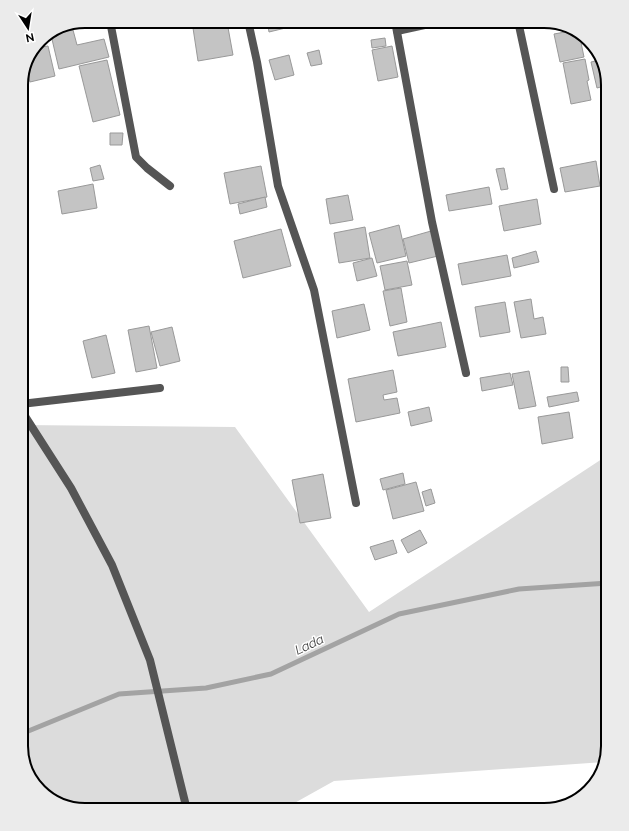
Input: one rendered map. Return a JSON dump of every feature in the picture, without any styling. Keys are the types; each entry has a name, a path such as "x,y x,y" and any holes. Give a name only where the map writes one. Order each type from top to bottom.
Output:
{"street":[{"path":"111,28 136,157 147,168 170,186"},
{"path":"250,28 257,62 278,186 314,290 356,503"},
{"path":"396,28 432,222 466,373"},
{"path":"397,31 411,28"},
{"path":"520,28 554,189"},
{"path":"28,403 160,388"},
{"path":"28,421 71,488 112,565 150,660 185,803"}],"shaded area":[{"path":"28,425 235,427 369,612 601,460 601,746 598,762 334,781 295,803 85,803 74,802 60,797 42,783 34,771 28,753"}],"building":[{"path":"193,28 228,28 233,55 198,61"},
{"path":"268,28 286,28 269,32"},
{"path":"73,30 77,45 104,39 109,57 59,69 52,39 66,32"},
{"path":"564,32 579,40 581,42 584,57 560,62 554,34"},
{"path":"385,38 386,46 372,48 371,40"},
{"path":"48,46 55,76 30,82 30,70 42,48 48,48"},
{"path":"392,46 398,77 378,81 372,50"},
{"path":"319,50 322,64 311,66 307,53"},
{"path":"289,55 294,75 275,80 269,60"},
{"path":"585,59 589,80 587,81 591,100 571,104 563,63"},
{"path":"107,60 120,115 93,122 79,66"},
{"path":"595,61 598,67 601,87 597,88 591,62"},
{"path":"110,133 123,133 122,145 110,145"},
{"path":"596,161 600,186 565,192 560,168"},
{"path":"100,165 104,179 93,181 90,168"},
{"path":"261,166 267,197 230,204 224,173"},
{"path":"504,168 508,189 501,190 496,169"},
{"path":"93,184 97,208 62,214 58,191"},
{"path":"489,187 492,204 449,211 446,195"},
{"path":"348,195 353,220 330,224 326,199"},
{"path":"265,197 267,207 240,214 238,204"},
{"path":"537,199 541,224 504,231 499,206"},
{"path":"399,225 406,256 377,263 369,233"},
{"path":"365,227 370,258 339,263 334,233"},
{"path":"281,229 291,266 243,278 234,241"},
{"path":"431,231 438,256 409,263 403,239"},
{"path":"536,251 539,262 514,268 512,258"},
{"path":"507,255 511,276 462,285 458,264"},
{"path":"372,258 377,276 357,281 353,263"},
{"path":"407,261 412,285 385,290 380,266"},
{"path":"401,288 407,322 390,326 383,291"},
{"path":"531,299 534,319 543,317 546,334 521,338 514,302"},
{"path":"505,302 510,332 480,337 475,307"},
{"path":"364,304 370,330 337,338 332,311"},
{"path":"441,322 446,347 398,356 393,332"},
{"path":"149,326 157,368 136,372 128,330"},
{"path":"172,327 180,361 160,366 151,332"},
{"path":"106,335 115,373 92,378 83,341"},
{"path":"561,367 568,367 569,382 561,382"},
{"path":"393,370 397,392 383,395 384,400 397,398 400,413 356,422 348,379"},
{"path":"529,371 536,406 519,409 512,374"},
{"path":"510,373 513,385 482,391 480,378"},
{"path":"577,392 579,401 549,407 547,397"},
{"path":"429,407 432,421 411,426 408,412"},
{"path":"569,412 573,438 542,444 538,417"},
{"path":"403,473 405,484 383,490 380,479"},
{"path":"323,474 331,518 300,523 292,480"},
{"path":"416,482 424,511 393,519 386,490"},
{"path":"431,489 435,503 426,506 422,492"},
{"path":"420,530 427,543 408,553 401,540"},
{"path":"393,540 397,553 375,560 370,547"}],"waterway":[{"name":"Lada","path":"28,731 119,694 206,688 271,674 399,614 519,589 601,583"}]}
